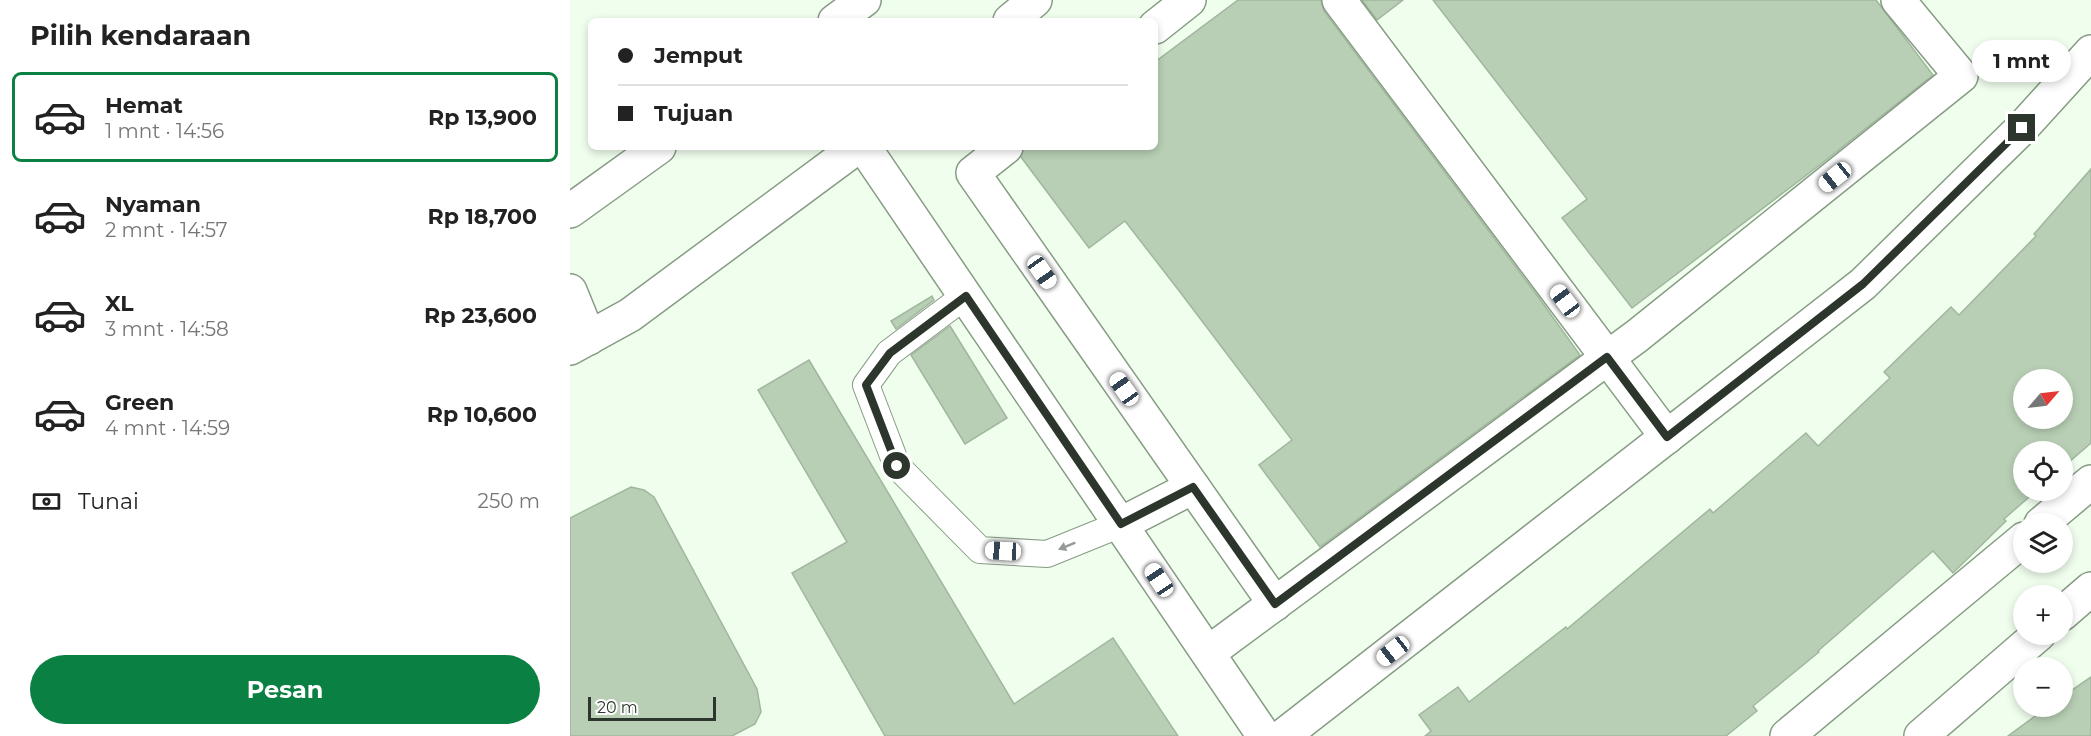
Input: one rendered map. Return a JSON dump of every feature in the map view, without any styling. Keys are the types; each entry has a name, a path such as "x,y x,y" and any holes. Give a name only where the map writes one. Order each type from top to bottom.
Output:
{"street":[{"path":"839,18 864,0"},
{"path":"1014,18 1035,0"},
{"path":"1158,25 1189,0"},
{"path":"1339,0 1667,437"},
{"path":"1208,653 1637,336 1961,76 1898,0"},
{"path":"1283,736 1863,284 2022,128 2091,51"},
{"path":"570,211 655,150"},
{"path":"570,291 580,343 630,315 853,150"},
{"path":"866,150 1264,736"},
{"path":"1002,150 973,173 1275,604"},
{"path":"2054,513 2091,482"},
{"path":"1121,524 1193,487"},
{"path":"1787,736 2013,547"},
{"path":"2073,605 2091,589"},
{"path":"1922,736 2026,645"}],"lane":[{"path":"966,296 890,353 866,385 897,466 980,550 1047,554 1121,524"}],"building":[{"path":"1238,0 1321,0 1324,11 1580,355 1320,547 1259,465 1292,440 1180,292 1125,221 1089,248 1021,157 1023,150 1158,150 1158,60"},
{"path":"1362,0 1403,0 1377,20"},
{"path":"1433,0 1876,0 1933,75 1821,164 1632,308 1562,218 1587,199"},
{"path":"2091,169 2091,443 2073,459 2073,441 2013,441 2013,501 2024,501 2004,519 2006,521 1953,573 1933,551 1819,652 1753,706 1757,711 1726,736 1425,736 1431,731 1419,715 1458,687 1469,702 1566,627 1567,629 1710,509 1713,513 1806,433 1818,446 1890,378 1884,372 1951,307 1959,315 2036,236 2034,234"},
{"path":"932,296 934,300 896,329 891,321"},
{"path":"950,326 1007,418 965,444 911,355"},
{"path":"809,360 1014,704 1113,638 1178,736 885,736 792,573 847,542 758,390"},
{"path":"631,487 644,490 654,497 757,689 761,712 755,724 732,736 570,736 570,518"},
{"path":"2091,677 2091,736 2008,736 2034,717 2073,717 2073,689"}],"route":[{"path":"897,466 866,385 890,353 966,296 1121,524 1193,487 1275,604 1607,357 1667,437 1863,284 2022,128"}]}
